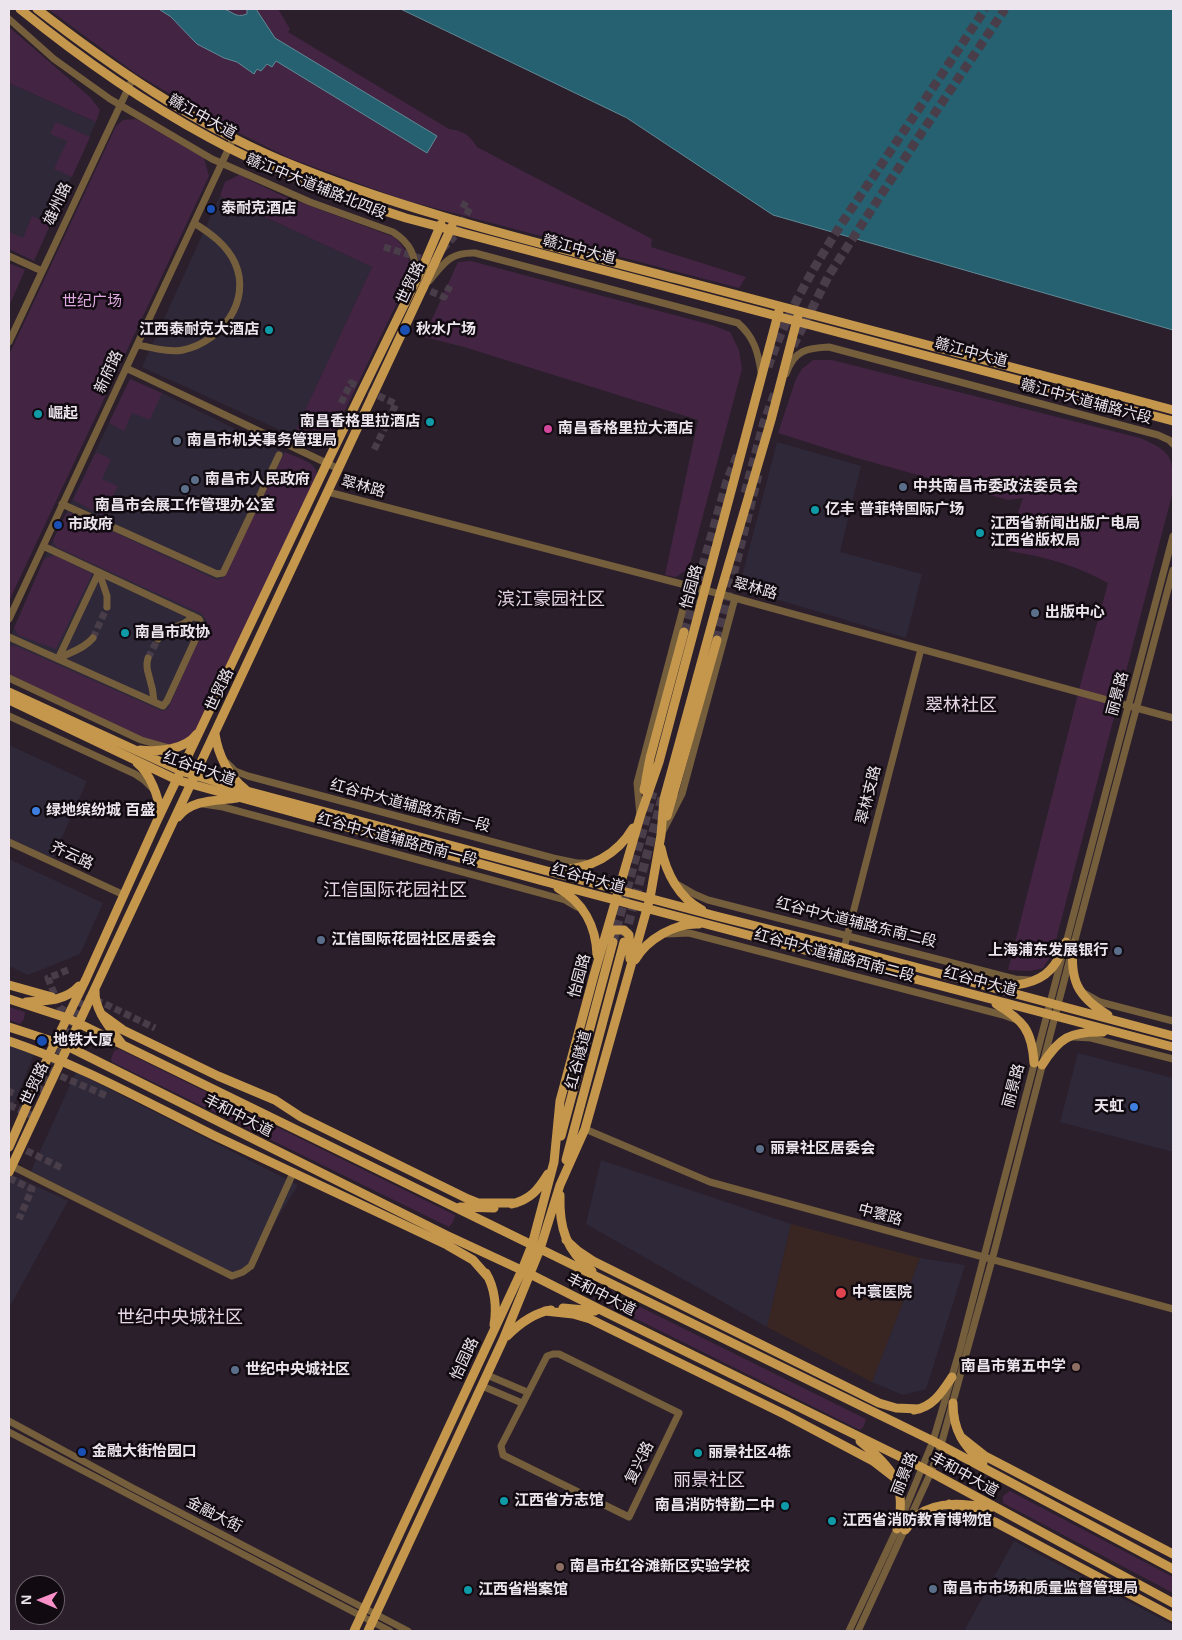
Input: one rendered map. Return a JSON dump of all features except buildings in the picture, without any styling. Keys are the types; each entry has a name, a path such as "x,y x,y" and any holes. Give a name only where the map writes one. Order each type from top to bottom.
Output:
{"main road":[{"name":"赣江中大道","path":"20,9 54,36 152,105 229,148 267,166 364,205 450,230 1173,421"},
{"name":"赣江中大道","path":"37,9 133,78 192,115 278,159 383,199 780,307 1173,410"},
{"name":"世贸路","path":"9,1147 48,1057 86,979 179,775 416,280 444,217"},
{"name":"世贸路","path":"10,1169 455,220"},
{"name":"怡园路","path":"536,1247 554,1162 560,1101 640,817 659,762 780,307"},
{"name":"怡园路","path":"368,1631 503,1340 526,1272 560,1185 585,1129 650,898 661,835 664,799 720,594 771,420 799,312"},
{"path":"549,871 583,868 598,862 628,838 640,817 650,758 684,632"},
{"path":"714,921 684,896 673,882 663,859 661,835 717,640"},
{"name":"红谷中大道","path":"9,692 179,775 191,784 647,908 844,948 1173,1036"},
{"name":"红谷中大道","path":"9,700 130,752"},
{"path":"130,752 176,747 193,739 202,728"},
{"path":"215,732 221,758 237,783 247,791"},
{"path":"130,752 143,767 156,792 160,816"},
{"name":"红谷中大道","path":"179,775 195,775 247,791 619,889 714,921 1051,1016 1173,1047"},
{"path":"171,825 182,812 197,803 239,798"},
{"path":"539,880 565,892 585,913 596,943 597,960 594,975"},
{"path":"630,972 643,951 661,934 677,927 714,921"},
{"path":"594,975 612,930 624,930 629,935 630,972"},
{"name":"红谷隧道","path":"554,1162 613,942"},
{"name":"红谷隧道","path":"560,1185 624,942"},
{"path":"984,985 1003,986 1036,980 1051,970 1070,943"},
{"path":"1070,943 1072,972 1080,990 1099,1010 1119,1021"},
{"path":"20,1003 62,998 73,993 86,979"},
{"path":"9,985 45,996 62,998"},
{"path":"96,985 95,997 101,1014 124,1046"},
{"path":"985,997 1007,1010 1025,1026 1038,1064"},
{"name":"丰和中大道","path":"9,999 78,1023 933,1441 1173,1569"},
{"path":"101,1014 123,1030 218,1076 275,1100 301,1117 468,1199 478,1203 516,1203"},
{"name":"丰和中大道","path":"9,1027 67,1046 446,1235 526,1272 851,1432 931,1472 998,1510 1173,1603"},
{"path":"1038,1064 1068,1036 1091,1032 1116,1032"},
{"path":"9,1041 108,1082 293,1173 447,1245 473,1260 488,1277"},
{"path":"452,1206 485,1209 516,1203 538,1191 554,1162"},
{"path":"560,1185 560,1214 566,1240 576,1256 590,1270 608,1283"},
{"path":"446,1235 463,1246 478,1260 488,1277 496,1305 492,1334"},
{"path":"566,1240 593,1261 879,1403 896,1408 919,1409"},
{"name":"怡园路","path":"354,1631 492,1334 526,1272"},
{"path":"503,1340 529,1318 545,1311 565,1308 605,1312"},
{"path":"545,1311 573,1314 590,1319 786,1415 874,1461 895,1478"},
{"path":"867,1409 906,1412 919,1409 938,1398 952,1377"},
{"path":"953,1404 953,1419 961,1438 973,1454 991,1472"},
{"path":"851,1432 885,1464 895,1478 902,1501 901,1530"},
{"path":"961,1438 985,1456 1173,1554"},
{"path":"901,1530 917,1516 949,1504 998,1510"},
{"path":"949,1504 995,1522 1173,1617"}],"street":[{"name":"赣江中大道辅路北四段","path":"9,19 54,59 120,105 222,164 310,202 393,232 401,237 410,247 415,257 416,280"},
{"name":"雄州路","path":"9,342 133,78"},
{"name":"新府路","path":"9,619 234,137"},
{"path":"137,345 168,351 182,350 205,342 217,334 232,314 238,292 239,277 235,263 226,249 212,235 194,223"},
{"path":"424,288 441,266 454,256 461,252 475,253 738,323 749,333 754,342 759,358 761,375"},
{"path":"9,256 42,271"},
{"name":"赣江中大道辅路六段","path":"771,420 788,368 794,358 804,350 829,348 1158,435 1173,444"},
{"path":"126,368 339,469"},
{"path":"62,504 217,574 223,572 279,455"},
{"name":"翠林路","path":"328,492 735,598 1173,718"},
{"name":"丽景路","path":"858,1631 901,1530 933,1441 952,1377 983,1258 1051,1016 1173,536"},
{"path":"9,637 163,706 202,625 199,619 193,616 43,546"},
{"name":"丽景路","path":"1070,943 1137,708 1173,570"},
{"path":"99,572 107,596 107,607"},
{"path":"58,659 99,572"},
{"path":"640,817 637,784 689,586"},
{"path":"661,835 682,794 735,598"},
{"path":"158,639 161,633 184,624 193,616"},
{"path":"58,659 71,651 83,648 94,638"},
{"name":"翠林支路","path":"844,948 921,649"},
{"path":"148,658 147,673 151,683 154,702"},
{"path":"9,678 142,740 161,746 176,747"},
{"path":"9,716 135,774 156,792"},
{"name":"红谷中大道辅路东南一段","path":"221,758 235,771 248,776 553,858 578,863 598,862"},
{"name":"红谷中大道辅路西南一段","path":"197,803 232,810 565,900 585,913"},
{"name":"齐云路","path":"9,842 124,895"},
{"name":"红谷中大道辅路东南二段","path":"673,882 708,900 1014,979 1036,980"},
{"name":"红谷中大道辅路西南二段","path":"661,934 699,935 1003,1014 1025,1026"},
{"path":"1080,990 1100,1002 1173,1021"},
{"path":"1068,1036 1091,1038 1173,1060"},
{"name":"丽景路","path":"849,1631 931,1472 941,1446 992,1260 1038,1064"},
{"name":"中寰路","path":"585,1129 710,1182 1173,1309"},
{"path":"10,1169 232,1276 243,1272 251,1266 293,1173"},
{"name":"复兴路","path":"559,1354 679,1413 629,1517 502,1455 501,1446 527,1392 547,1356 559,1354"},
{"path":"487,1375 527,1392"},
{"path":"482,1386 522,1404"},
{"name":"金融大街","path":"9,1421 374,1618 408,1631"},
{"name":"金融大街","path":"9,1432 363,1612"},
{"name":"金融大街","path":"374,1618 390,1631"}],"shaded area":[{"path":"9,83 96,122 34,261 9,249"},
{"path":"220,196 372,267 293,436 142,367"},
{"path":"130,379 312,464 317,471 203,722 9,674 9,642 14,628 44,559"},
{"path":"777,442 861,466 840,552 922,574 906,638 739,588"},
{"name":"绿地缤纷城 百盛","path":"9,745 87,781 53,858 9,838"},
{"path":"9,859 103,903 80,954 28,975 9,966"},
{"path":"9,1045 34,1054 9,1117"},
{"path":"1078,1053 1173,1078 1173,1152 1060,1122"},
{"path":"76,1072 298,1185 249,1264 231,1274 31,1171"},
{"path":"601,1160 791,1224 767,1327 586,1224"},
{"path":"12,1175 68,1201 9,1308 9,1182"},
{"name":"中寰医院","path":"791,1224 920,1258 872,1382 767,1327"},
{"path":"920,1258 965,1265 926,1389 903,1395 872,1382"},
{"path":"1014,1541 1173,1625 1173,1631 964,1631"}],"green space":[{"path":"48,9 278,9 290,29 288,32 449,129 465,134 477,147 652,239 651,247 746,277 739,288 404,200 289,158 215,121 135,73"},
{"path":"9,27 90,97 100,110 96,122 9,83"},
{"name":"世纪广场","path":"136,119 204,158 209,176 9,601 9,355 116,126 123,120"},
{"path":"56,122 90,137 72,177 54,169 67,141 50,134"},
{"path":"239,175 283,196 394,237 404,248 409,262 412,272 330,441 325,445 312,446 293,436 372,267 220,196 225,182"},
{"path":"32,216 50,225 34,261 9,249 9,232 23,238"},
{"path":"471,261 712,325 730,332 739,350 742,369 689,568 676,577 665,575 698,420 464,347 424,337 458,262"},
{"path":"9,263 25,270 10,304 9,303"},
{"path":"813,360 832,360 1140,438 1159,447 1169,457 1173,491 1056,940 1052,954 1043,968 1030,971 1008,970 1108,583 1084,571 1060,563 1009,551 1015,521 1023,498 1008,500 857,458 778,433 796,379 802,369"},
{"path":"130,379 162,393 150,420 132,413 124,431 109,423"},
{"path":"96,452 111,459 102,479 118,486 103,516 73,500"},
{"path":"285,452 310,463 317,476 203,722 184,740 178,743 165,744 146,740 9,674 9,646 16,646 162,711 168,709 207,621 202,614 56,547 53,540 66,514 73,513 217,580 223,578"},
{"path":"54,555 92,574 56,649 18,635 14,628 44,559"},
{"path":"9,1007 25,1012 24,1019 20,1024 9,1020"},
{"path":"119,1049 455,1215 453,1222 449,1227 112,1062 111,1059 114,1051"},
{"path":"612,1293 866,1419 864,1426 860,1430 608,1305 608,1298"},
{"path":"1010,1491 1173,1577 1173,1593 1003,1503 1003,1496"}],"water":[{"path":"215,8 236,15 243,15 247,14 247,9 256,9 275,38 437,136 427,153 276,61 272,67 267,64 261,71 257,69 254,74 237,62 224,58 197,44 171,17 159,9"},
{"path":"401,9 1173,9 1173,330 773,215 627,118"}],"tunnel":[{"path":"768,367 789,316 829,243 985,9"},
{"path":"793,346 829,275 1005,9"},
{"path":"443,249 455,236 470,208 461,203"},
{"path":"384,247 433,262"},
{"path":"421,287 444,297 450,286"},
{"path":"341,403 351,383 396,404 374,450"},
{"path":"745,493 764,422 775,393"},
{"path":"684,632 727,481 738,454"},
{"path":"717,640 758,475"},
{"path":"93,638 107,607"},
{"path":"148,658 158,639"},
{"path":"613,942 653,792"},
{"path":"625,937 662,798"},
{"path":"68,970 48,978 60,1008 74,1015"},
{"path":"41,1093 85,998 103,1003 155,1028"},
{"path":"51,1072 107,1096"},
{"path":"9,1095 12,1088"},
{"path":"9,1105 31,1115"},
{"path":"17,1146 62,1168"},
{"path":"9,1178 32,1189 19,1219"}],"place":[{"name":"泰耐克酒店","path":"211,209"},
{"name":"江西泰耐克大酒店","path":"269,330"},
{"name":"秋水广场","path":"405,330"},
{"name":"崛起","path":"38,414"},
{"name":"南昌香格里拉酒店","path":"430,422"},
{"name":"南昌香格里拉大酒店","path":"548,429"},
{"name":"南昌市机关事务管理局","path":"177,441"},
{"name":"南昌市人民政府","path":"195,480"},
{"name":"中共南昌市委政法委员会","path":"903,487"},
{"name":"南昌市会展工作管理办公室","path":"185,489"},
{"name":"亿丰 普菲特国际广场","path":"815,510"},
{"name":"市政府","path":"58,525"},
{"name":"江西省新闻出版广电局 江西省版权局","path":"980,533"},
{"name":"出版中心","path":"1035,613"},
{"name":"南昌市政协","path":"125,633"},
{"name":"绿地缤纷城 百盛","path":"36,811"},
{"name":"江信国际花园社区居委会","path":"321,940"},
{"name":"上海浦东发展银行","path":"1118,951"},
{"name":"地铁大厦","path":"42,1041"},
{"name":"天虹","path":"1134,1107"},
{"name":"丽景社区居委会","path":"760,1149"},
{"name":"中寰医院","path":"841,1293"},
{"name":"南昌市第五中学","path":"1076,1367"},
{"name":"世纪中央城社区","path":"235,1370"},
{"name":"金融大街怡园口","path":"82,1452"},
{"name":"丽景社区4栋","path":"698,1453"},
{"name":"江西省方志馆","path":"504,1501"},
{"name":"南昌消防特勤二中","path":"785,1506"},
{"name":"江西省消防教育博物馆","path":"832,1521"},
{"name":"南昌市红谷滩新区实验学校","path":"560,1567"},
{"name":"南昌市市场和质量监督管理局","path":"933,1589"},
{"name":"江西省档案馆","path":"468,1590"}],"district":[{"name":"滨江豪园社区","path":"551,600"},
{"name":"翠林社区","path":"961,706"},
{"name":"江信国际花园社区","path":"395,891"},
{"name":"世纪中央城社区","path":"180,1318"},
{"name":"丽景社区","path":"709,1481"}]}
